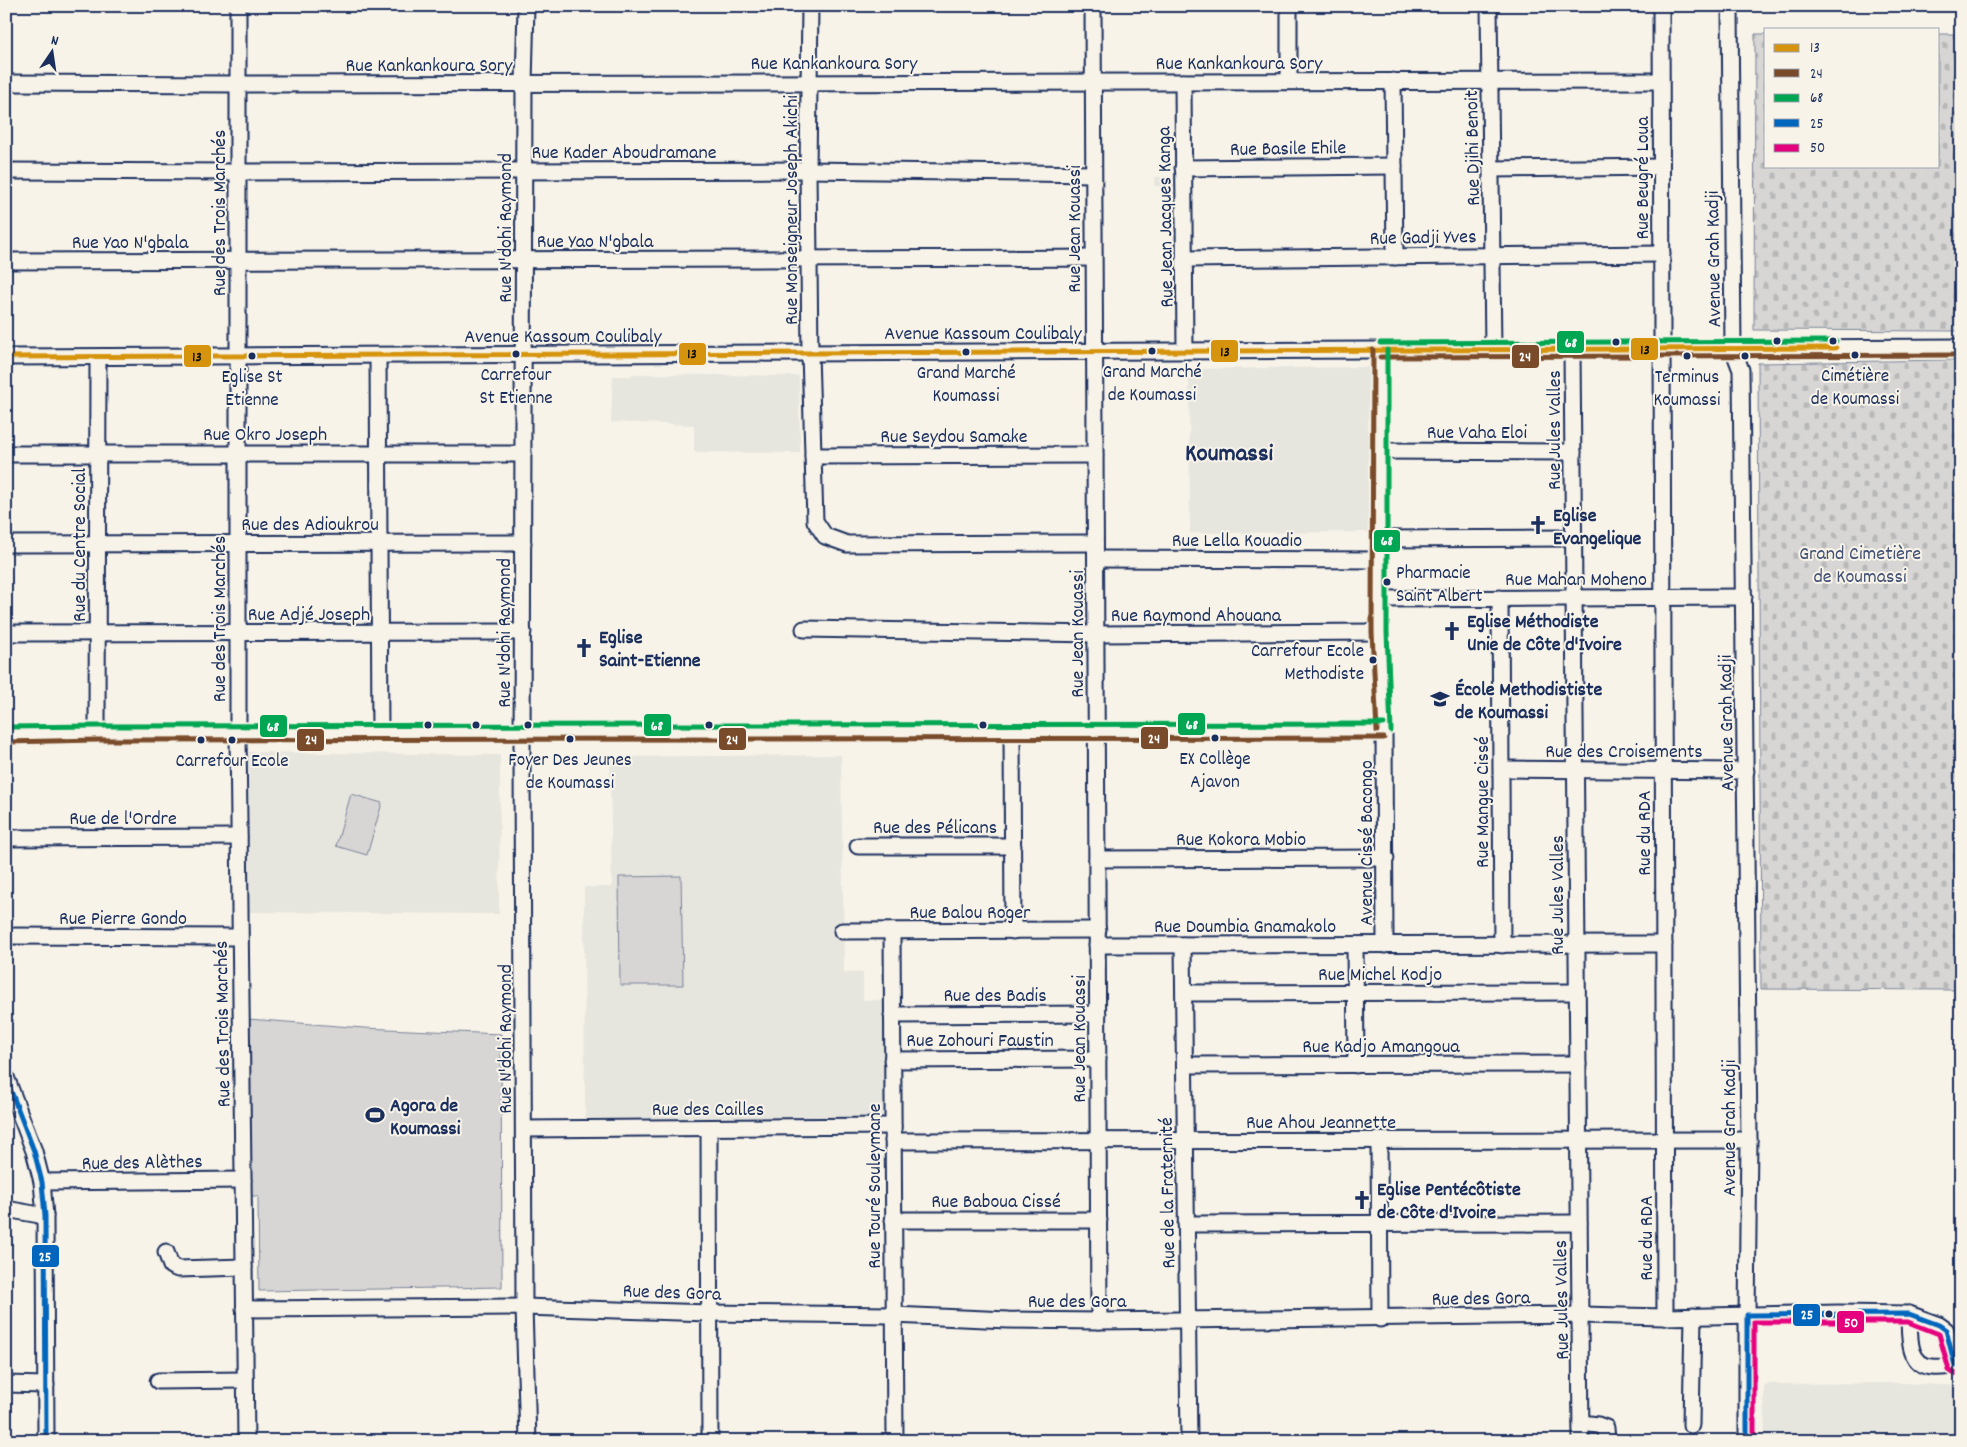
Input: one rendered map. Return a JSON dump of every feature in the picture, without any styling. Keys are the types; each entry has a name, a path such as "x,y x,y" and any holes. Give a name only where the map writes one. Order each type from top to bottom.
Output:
{"street":[{"name":"Rue des Trois Marchés","path":"238,6 239,937 246,1441"},
{"name":"Rue N'dohi Raymond","path":"526,6 524,83 522,732 524,1307 528,1441"},
{"name":"Rue Monseigneur Joseph Akichi","path":"810,6 808,170 810,353 815,521 825,536 847,544 1095,544"},
{"name":"Rue Jean Kouassi","path":"1093,6 1099,1321"},
{"path":"1289,6 1289,82"},
{"name":"Rue Djihi Benoit","path":"1489,6 1493,350"},
{"name":"Rue Beugré Loua","path":"1661,6 1662,349"},
{"name":"Avenue Grah Kadji","path":"1730,6 1733,349 1742,370 1749,1140 1746,1314 1747,1441"},
{"path":"1393,81 1395,256"},
{"name":"Rue Kankankoura Sory","path":"6,83 1661,81"},
{"name":"Rue Jean Jacques Kanga","path":"1183,82 1185,351"},
{"name":"Rue Basile Ehile","path":"1183,168 1394,166"},
{"path":"1491,169 1661,167"},
{"name":"Rue Kader Aboudramane","path":"6,171 524,172 808,170 1093,174"},
{"name":"Rue Gadji Yves","path":"1184,259 1662,254"},
{"name":"Rue Yao N'gbala","path":"6,261 1093,258"},
{"name":"Avenue Kassoum Coulibaly","path":"6,357 1961,347"},
{"name":"Rue Jules Valles","path":"1572,349 1581,1441"},
{"name":"Rue du RDA","path":"1662,349 1665,1316"},
{"name":"Avenue Cissé Bacongo","path":"1380,350 1379,632 1384,731 1386,945"},
{"path":"378,356 380,732"},
{"name":"Rue du Centre Social","path":"97,733 98,357"},
{"name":"Rue Vaha Eloi","path":"1380,451 1573,452"},
{"name":"Rue Okro Joseph","path":"6,454 523,454"},
{"name":"Rue Seydou Samake","path":"813,456 1095,455"},
{"path":"1379,539 1574,538"},
{"name":"Rue des Adioukrou","path":"6,544 523,543"},
{"name":"Rue Lella Kouadio","path":"1096,559 1379,560"},
{"name":"Rue Mahan Moheno","path":"1379,599 1744,597"},
{"name":"Rue Mangue Cissé","path":"1500,598 1502,945"},
{"name":"Rue Raymond Ahouana","path":"804,629 1096,634 1379,632"},
{"name":"Rue Adjé Joseph","path":"6,633 522,632"},
{"path":"6,735 380,732 1384,731"},
{"path":"1012,732 1013,930"},
{"name":"Rue des Croisements","path":"1502,769 1746,771"},
{"name":"Rue de l'Ordre","path":"6,838 239,837"},
{"name":"Rue des Pélicans","path":"858,846 1013,846"},
{"name":"Rue Kokora Mobio","path":"1097,859 1386,858"},
{"name":"Rue Balou Roger","path":"842,931 1013,930 1097,938"},
{"name":"Rue Touré Souleymane","path":"892,931 895,1441"},
{"name":"Rue Pierre Gondo","path":"6,936 239,937"},
{"name":"Rue Doumbia Gnamakolo","path":"1097,938 1183,945 1664,944"},
{"name":"Rue de la Fraternité","path":"1183,945 1189,1441"},
{"path":"1355,945 1356,1065"},
{"name":"Rue Michel Kodjo","path":"1184,993 1577,992"},
{"name":"Rue des Badis","path":"892,1015 1098,1014"},
{"name":"Rue Zohouri Faustin","path":"892,1060 1098,1059"},
{"name":"Rue Kadjo Amangoua","path":"1185,1065 1578,1064"},
{"path":"6,1077 34,1152 42,1182 45,1216 46,1441"},
{"path":"709,1128 710,1441"},
{"name":"Rue des Cailles","path":"524,1129 709,1128 893,1134"},
{"name":"Rue Ahou Jeannette","path":"893,1134 1098,1141 1749,1140"},
{"path":"1379,1140 1380,1319"},
{"name":"Rue des Alèthes","path":"42,1182 243,1180"},
{"path":"6,1209 45,1216"},
{"name":"Rue Baboua Cissé","path":"893,1220 1099,1220"},
{"path":"1186,1224 1579,1223"},
{"path":"166,1252 171,1266 178,1269 244,1267"},
{"name":"Rue des Gora","path":"244,1309 524,1307 1099,1321 1909,1314 1939,1325 1946,1330 1958,1366 1924,1366 1916,1359 1910,1342 1909,1314"},
{"path":"1691,1425 1693,1316"},
{"path":"158,1381 245,1380"},
{"path":"6,1384 46,1385"},
{"path":"1581,1423 1606,1428 1607,1441"}],"shaded area":[{"path":"1155,177 1182,178 1182,187 1154,186"},
{"name":"Grand Marché de Koumassi","path":"1369,367 1372,532 1190,533 1189,369"},
{"path":"632,374 799,376 800,453 694,452 694,425 611,422 613,376 632,376"},
{"path":"249,752 500,755 499,914 248,912"},
{"path":"841,755 844,972 863,973 863,1000 885,1000 887,1118 585,1118 584,887 612,887 610,757"},
{"path":"1901,1383 1961,1386 1961,1441 1765,1441 1764,1384"}],"green space":[{"path":"1755,34 1764,34 1764,168 1940,168 1940,34 1961,34 1961,331 1754,330"},
{"name":"Grand Cimetière de Koumassi","path":"1951,360 1961,363 1961,990 1761,989 1758,363"},
{"path":"351,794 382,803 367,855 336,846"},
{"path":"681,876 683,985 620,985 619,877"},
{"name":"Agora de Koumassi","path":"248,1019 364,1028 501,1034 502,1287 259,1291 258,1196 250,1196"}],"transit line":[{"name":"68","path":"1380,343 1836,341"},
{"name":"13","path":"6,357 1836,348"},
{"name":"24","path":"1373,350 1372,632 1377,731"},
{"name":"68","path":"1387,350 1387,632 1391,731"},
{"name":"24","path":"1380,357 1961,355"},
{"name":"68","path":"6,727 1384,724"},
{"name":"24","path":"6,742 97,740 1384,738"},
{"name":"25","path":"6,1078 34,1151 42,1182 45,1216 46,1441"},
{"name":"25","path":"1747,1441 1747,1315 1909,1314 1939,1325 1946,1330 1955,1366 1961,1366"},
{"name":"50","path":"1754,1441 1754,1322 1908,1322 1939,1334 1949,1370 1953,1373 1961,1374"}],"place":[{"name":"Grand Marché de Koumassi","path":"1152,351"},
{"name":"Grand Marché Koumassi","path":"966,352"},
{"name":"Carrefour St Etienne","path":"516,354"},
{"name":"Cimétière de Koumassi","path":"1855,355"},
{"name":"Eglise St Etienne","path":"252,356"},
{"name":"Terminus Koumassi","path":"1687,356"},
{"name":"Eglise Evangelique","path":"1538,525"},
{"name":"Pharmacie Saint Albert","path":"1387,582"},
{"name":"Eglise Méthodiste Unie de Côte d'Ivoire","path":"1452,631"},
{"name":"Eglise Saint-Etienne","path":"584,648"},
{"name":"Carrefour Ecole Methodiste","path":"1373,660"},
{"name":"École Methodististe de Koumassi","path":"1440,699"},
{"name":"EX Collège Ajavon","path":"1215,738"},
{"name":"Foyer Des Jeunes de Koumassi","path":"570,739"},
{"name":"Carrefour Ecole","path":"232,740"},
{"name":"Agora de Koumassi","path":"375,1115"},
{"name":"Eglise Pentécôtiste de Côte d'Ivoire","path":"1362,1200"}],"district":[{"name":"Koumassi","path":"1229,451"}]}
